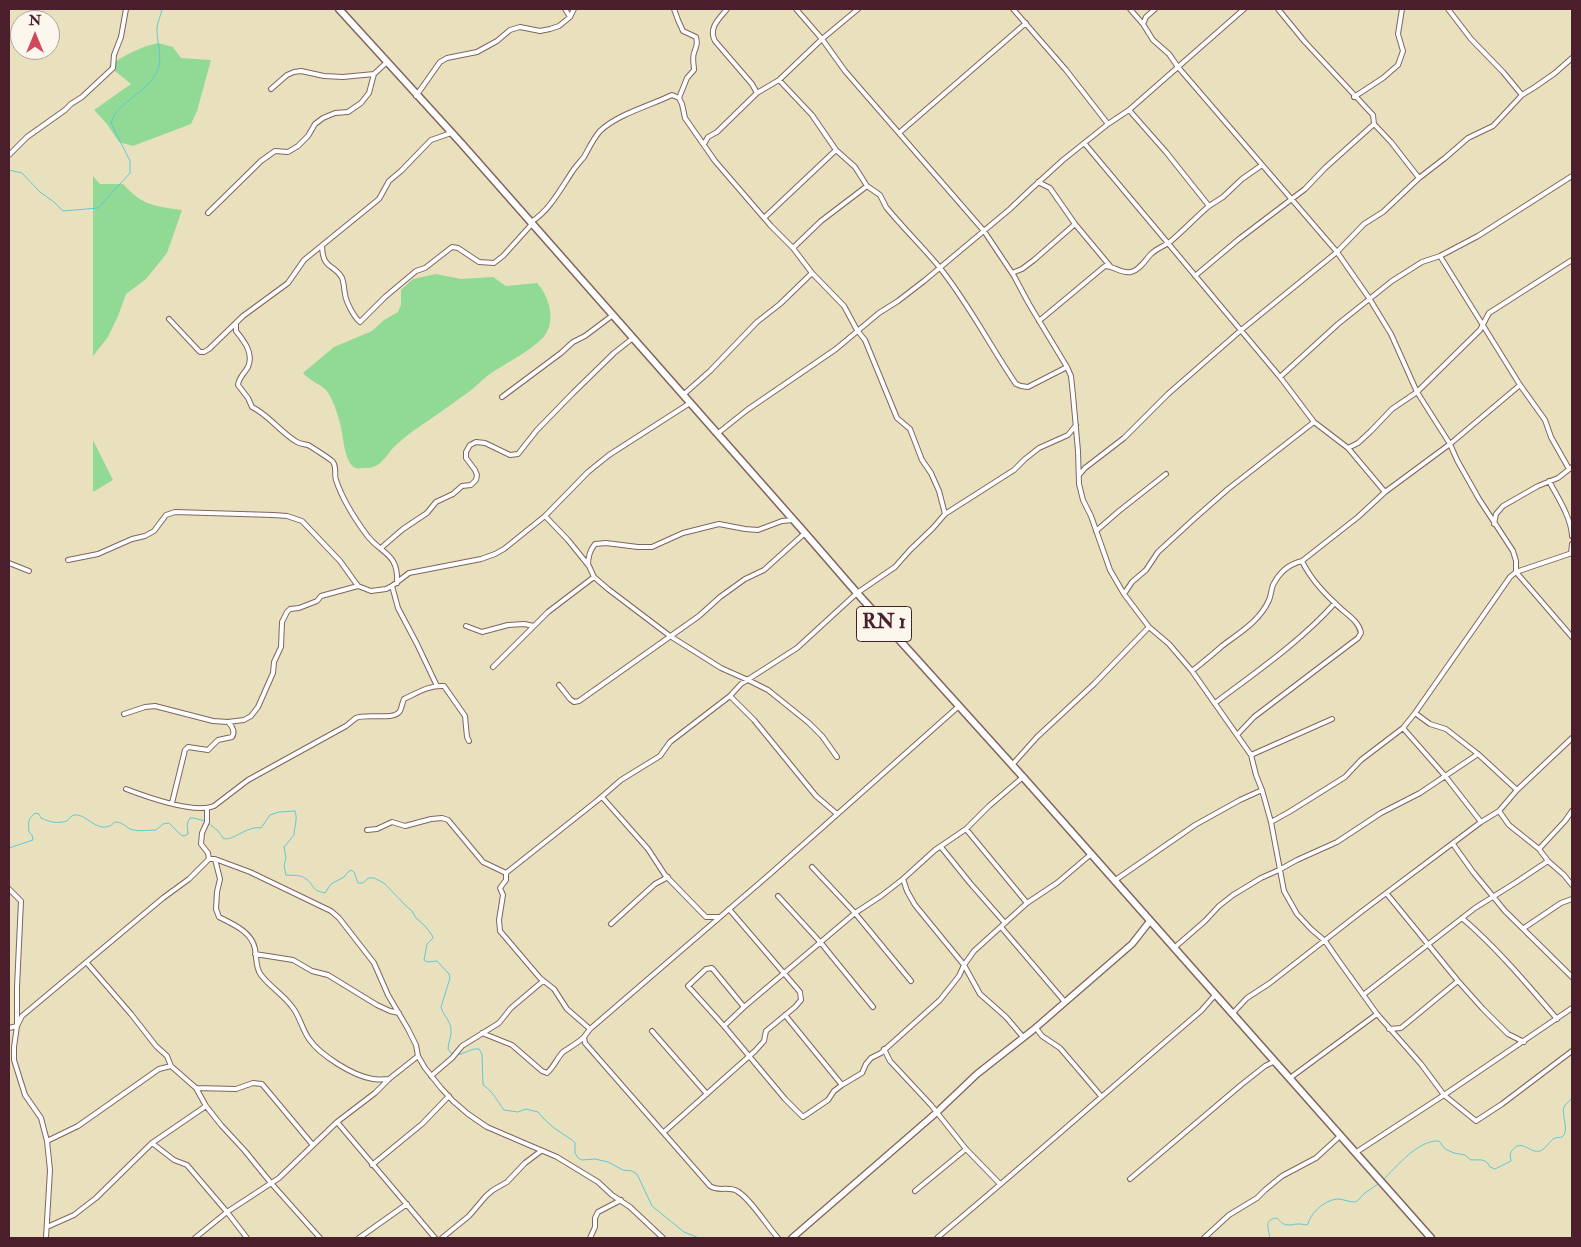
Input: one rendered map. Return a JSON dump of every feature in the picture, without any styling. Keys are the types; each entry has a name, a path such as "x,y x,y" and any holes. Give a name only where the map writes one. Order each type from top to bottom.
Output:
{"main road":[{"name":"RN 1","path":"339,9 684,395 857,593 1023,777 1090,855 1431,1238"}],"street":[{"path":"9,155 27,137 82,97 113,68 114,54 121,37 126,9"},
{"path":"564,9 570,17"},
{"path":"416,96 440,62 447,58 477,52 497,41 510,30 520,28 540,31 559,26 570,17 574,9"},
{"path":"674,9 683,31 696,37 697,41 697,47 694,52 694,70 687,78 679,98"},
{"path":"727,9 714,26 712,36 752,84 757,93"},
{"path":"796,9 822,39 845,71 984,231 1012,273 1067,367 1071,376 1079,484 1083,500 1110,570 1124,594 1149,627 1169,644 1192,671 1251,755 1270,822 1284,891 1297,914 1325,941 1377,1014 1421,1064 1444,1095 1476,1121 1502,1104 1572,1050"},
{"path":"704,144 708,137 717,132 757,93 779,80 822,39 858,9"},
{"path":"1013,9 1066,70 1108,124"},
{"path":"1130,9 1143,24 1153,40 1168,54 1337,252 1391,334 1418,392 1450,444 1457,460 1494,524 1513,551 1516,561 1516,572 1572,637"},
{"path":"1143,24 1146,17 1156,9"},
{"path":"1238,9 1239,14"},
{"path":"717,434 747,410 836,349 879,313 924,281 1010,209 1038,182 1108,124 1129,110 1244,9"},
{"path":"1278,9 1305,42 1373,116 1374,124 1419,178"},
{"path":"1354,97 1384,78 1398,64 1403,51 1398,34 1402,9"},
{"path":"1448,9 1470,39 1503,72 1522,95"},
{"path":"899,133 1026,23"},
{"path":"1079,475 1085,468 1124,438 1168,394 1240,331 1337,252 1364,224 1383,212 1419,178 1468,138 1493,126 1522,95 1555,73 1572,58"},
{"path":"208,213 261,161 275,151 288,152 298,146 308,136 315,124 323,118 336,113 348,112 361,103 368,93 374,74 387,62"},
{"path":"270,89 287,75 294,72 343,77 374,74"},
{"path":"779,80 812,115 836,150 855,167 867,186 880,195 891,213 939,268 976,319 1016,384 1028,386 1067,367"},
{"path":"322,246 322,255 326,263 343,280 345,296 356,319 360,322 416,271 425,268 452,247 458,248 479,262 494,263 503,256 551,203 594,139 608,125 617,119 672,95 679,98 685,118 716,161 793,248 812,273 844,306 857,330 865,340 898,418 910,430 922,460 931,473 939,491 945,514"},
{"path":"1129,110 1166,152 1209,206"},
{"path":"1195,276 1239,239 1291,200 1374,124"},
{"path":"169,319 200,352 204,352 220,341 243,316 288,283 304,260 379,199 389,181 402,171 431,140 451,133"},
{"path":"1085,144 1280,377 1314,422 1348,448 1385,492"},
{"path":"765,217 836,150"},
{"path":"1038,182 1050,188 1075,224 1110,266 1123,272 1132,272 1140,267 1160,247 1169,243 1209,206 1262,165"},
{"path":"1280,377 1369,298 1406,272 1422,262 1440,256 1478,236 1572,176"},
{"path":"793,248 821,221 867,186"},
{"path":"1012,273 1022,269 1034,260 1075,224"},
{"path":"1440,256 1520,385 1545,420 1552,437 1570,468 1558,478 1503,506 1496,514 1494,524"},
{"path":"1348,448 1358,443 1392,409 1418,392 1480,330 1489,312 1572,260"},
{"path":"1039,321 1105,266 1110,266"},
{"path":"684,395 757,322 780,304 812,273"},
{"path":"502,397 573,342 585,336 613,316"},
{"path":"236,323 236,331 245,342 250,359 248,367 239,378 238,385 252,407 261,412 289,437 332,461 335,467 336,479 350,508 367,535 391,558 397,568 397,582"},
{"path":"381,548 427,512 436,502 476,480 475,470 466,458 466,452 470,445 476,442 485,443 510,456 518,454 537,430 572,393 614,353 633,338"},
{"path":"1192,671 1238,636 1259,616 1269,600 1273,585 1282,572 1292,564 1302,561 1358,517 1385,492 1450,444 1520,385"},
{"path":"68,560 98,554 132,539 145,536 154,531 166,515 175,512 273,514 302,521 340,561 358,586 371,591 392,586 409,573 481,559 495,554 545,516 588,472 609,455 690,403"},
{"path":"1124,594 1132,582 1146,570 1158,552 1195,518 1314,422"},
{"path":"506,873 621,780 660,756 670,742 748,680 797,648 857,593 895,567 945,514 1014,470 1040,448 1068,435 1076,425"},
{"path":"1096,531 1166,474"},
{"path":"1549,481 1567,516 1572,529 1572,536"},
{"path":"545,516 568,540 594,577 634,610 670,636 721,668 768,690 809,723 822,736 837,757"},
{"path":"588,566 590,550 595,544 606,543 652,547 683,533 719,524 758,530 782,521 793,520"},
{"path":"559,685 574,702 579,700 699,616 732,588 764,570 805,532"},
{"path":"1270,822 1345,777 1361,760 1403,728 1510,577 1516,572 1572,553 1572,544"},
{"path":"1237,735 1254,717 1358,638 1361,633 1360,628 1350,616 1335,604 1306,569 1302,561"},
{"path":"9,564 29,571"},
{"path":"493,667 561,601 594,577"},
{"path":"124,714 136,709 155,706 213,720 228,722 244,720 251,716 258,707 273,672 274,662 281,647 282,622 287,612 290,609 299,608 317,601 321,596 358,586"},
{"path":"392,586 398,608 437,686"},
{"path":"1215,703 1321,619 1335,604"},
{"path":"466,626 482,632 508,625 524,624 534,626"},
{"path":"1012,765 1037,737 1094,684 1149,627"},
{"path":"126,789 188,807 207,809 214,806 248,780 346,726 357,718 398,713 401,710 404,699 421,690 437,686 444,686 465,716 469,741"},
{"path":"730,696 758,725 816,796 837,814"},
{"path":"482,1034 512,1045 542,1071 548,1073 563,1053 573,1047 590,1029 959,706"},
{"path":"1415,713 1430,724 1446,729 1478,754 1517,790"},
{"path":"1251,755 1332,719"},
{"path":"172,803 185,750 188,748 208,750 218,740 232,737 234,730 228,722"},
{"path":"1403,728 1446,776 1481,822"},
{"path":"1232,1014 1247,998 1270,983 1361,912 1499,810 1517,790 1572,738"},
{"path":"1174,948 1233,895 1261,878 1337,842 1380,813 1420,793 1478,754"},
{"path":"724,1026 855,913 903,879 941,846 966,829 988,806 1023,777"},
{"path":"1114,881 1194,825 1262,790"},
{"path":"602,797 648,849 668,878 706,916 720,917"},
{"path":"207,809 207,822 200,838 209,859"},
{"path":"1499,810 1509,825 1538,849 1564,875 1572,886"},
{"path":"1538,849 1566,821 1572,811"},
{"path":"366,830 377,829 392,822 405,826 442,818 448,820 482,862 506,873"},
{"path":"966,829 1027,903"},
{"path":"1453,844 1505,911 1572,977"},
{"path":"941,846 1005,923"},
{"path":"744,1008 712,968 706,969 688,986 785,1099 803,1117 828,1100 834,1091 842,1085 862,1073 871,1058 940,1000 959,976 974,951 1027,903 1090,855"},
{"path":"9,1028 17,1026 22,1016 163,898 189,879 209,859 215,859 250,872 331,911 374,963 388,995 416,1045 418,1056 431,1076 449,1096 468,1114 487,1127 577,1168 630,1207 663,1238"},
{"path":"215,859 220,879 216,909 219,917 238,927 252,939 256,954 256,965 260,974 295,1010 309,1039 324,1054 342,1066 372,1079 389,1079"},
{"path":"1363,995 1427,943 1475,908 1548,861"},
{"path":"812,867 855,913 911,981"},
{"path":"506,873 506,880 500,888 503,896 499,920 500,931 543,981 554,989 567,1009 590,1029"},
{"path":"611,924 655,884 668,878"},
{"path":"903,879 915,905 964,965 980,994 1006,1017 1023,1037"},
{"path":"9,889 21,901 17,1026 14,1060 24,1095 41,1118 47,1141 50,1170 46,1238"},
{"path":"1387,894 1458,981 1508,1034 1524,1042"},
{"path":"778,896 821,943 873,1007"},
{"path":"1524,928 1561,903 1572,899"},
{"path":"664,1132 761,1046 766,1031 796,1007 801,1000 800,992 785,973 728,909"},
{"path":"1462,918 1509,963 1557,1019"},
{"path":"792,1238 936,1113 977,1074 1036,1028 1132,944 1150,921"},
{"path":"1001,927 1065,1002"},
{"path":"256,954 293,960 312,971 328,974 377,1006 390,1012 399,1013"},
{"path":"87,962 156,1046 167,1056 171,1066 196,1088 206,1106 222,1126 320,1238"},
{"path":"431,1076 452,1058 462,1046 499,1023 511,1008 543,981"},
{"path":"1389,1029 1401,1028 1458,981"},
{"path":"937,1238 1070,1126 1101,1096 1216,995"},
{"path":"1355,1153 1524,1042 1572,1008"},
{"path":"1290,1078 1377,1014"},
{"path":"785,1015 842,1085"},
{"path":"1036,1028 1042,1036 1060,1048 1101,1096"},
{"path":"652,1031 707,1094"},
{"path":"584,1037 585,1043 710,1186 714,1189 733,1189 739,1192 778,1238"},
{"path":"884,1049 890,1061 966,1149 1000,1184"},
{"path":"195,1238 227,1212 271,1184 288,1170 336,1122 375,1093 418,1056"},
{"path":"1130,1179 1241,1085 1265,1066 1275,1061"},
{"path":"47,1141 78,1126 159,1069 171,1066"},
{"path":"196,1088 236,1089 253,1083 262,1084 312,1144"},
{"path":"372,1165 422,1124 449,1096"},
{"path":"47,1227 74,1215 96,1198 152,1143 206,1106"},
{"path":"336,1122 435,1238"},
{"path":"1204,1238 1229,1215 1257,1198 1282,1176 1316,1158 1340,1136"},
{"path":"152,1143 174,1160 187,1165 247,1238"},
{"path":"915,1192 966,1149"},
{"path":"442,1238 469,1216 486,1196 507,1182 525,1163 541,1151"},
{"path":"590,1238 595,1227 595,1218 598,1212 621,1200"},
{"path":"359,1238 407,1204"}],"green space":[{"path":"158,43 173,47 181,58 211,60 197,111 191,124 133,146 119,142 107,124 94,110 131,84 109,66 132,52"},
{"path":"93,176 100,184 123,184 137,197 150,204 182,210 167,253 146,279 126,294 108,337 93,356"},
{"path":"436,274 461,279 493,277 506,286 537,283 545,294 550,308 548,329 534,346 490,374 467,394 408,435 378,465 369,468 356,468 349,462 340,423 330,397 325,389 303,373 334,347 372,331 384,320 398,312 401,305 401,290 413,279"},
{"path":"93,440 113,480 93,492"}],"waterway":[{"path":"9,170 22,173 40,192 63,211 98,208 130,173 130,161 111,123 120,108 147,85 158,69 160,60 157,27 162,9"},
{"path":"208,823 226,839 250,829 261,828 270,815 279,812 295,811 294,835 284,847 286,875 304,877 315,889 325,893 331,884 344,877 351,870 354,872 358,883 363,883 368,878 374,878 384,883 412,911 432,935 433,938 427,944 424,960 427,962 437,961 449,974 450,978 441,1007 451,1029 448,1049 452,1054"},
{"path":"9,848 33,840 29,832 29,823 31,816 36,813 47,821 67,821 72,816 78,815 101,827 108,827 117,822 136,830 156,830 163,824 169,823 184,836 188,834 187,824 190,818 205,821"},
{"path":"456,1055 473,1049 479,1049 482,1054 483,1085 492,1093 504,1110 518,1112 526,1109 538,1112 554,1128 575,1143 575,1153 578,1158 608,1162 623,1170 632,1171 637,1174 652,1206 684,1232 699,1238"},
{"path":"1383,1180 1408,1155 1431,1142 1439,1141 1445,1149 1465,1155 1471,1160 1485,1161 1490,1167 1495,1169 1511,1161 1510,1154 1517,1146 1521,1145 1540,1151 1553,1139 1564,1135 1563,1110 1572,1098"},
{"path":"1270,1238 1268,1225 1270,1220 1277,1218 1287,1225 1305,1225 1308,1224 1312,1215 1329,1201 1339,1199 1356,1202 1378,1184"}]}
